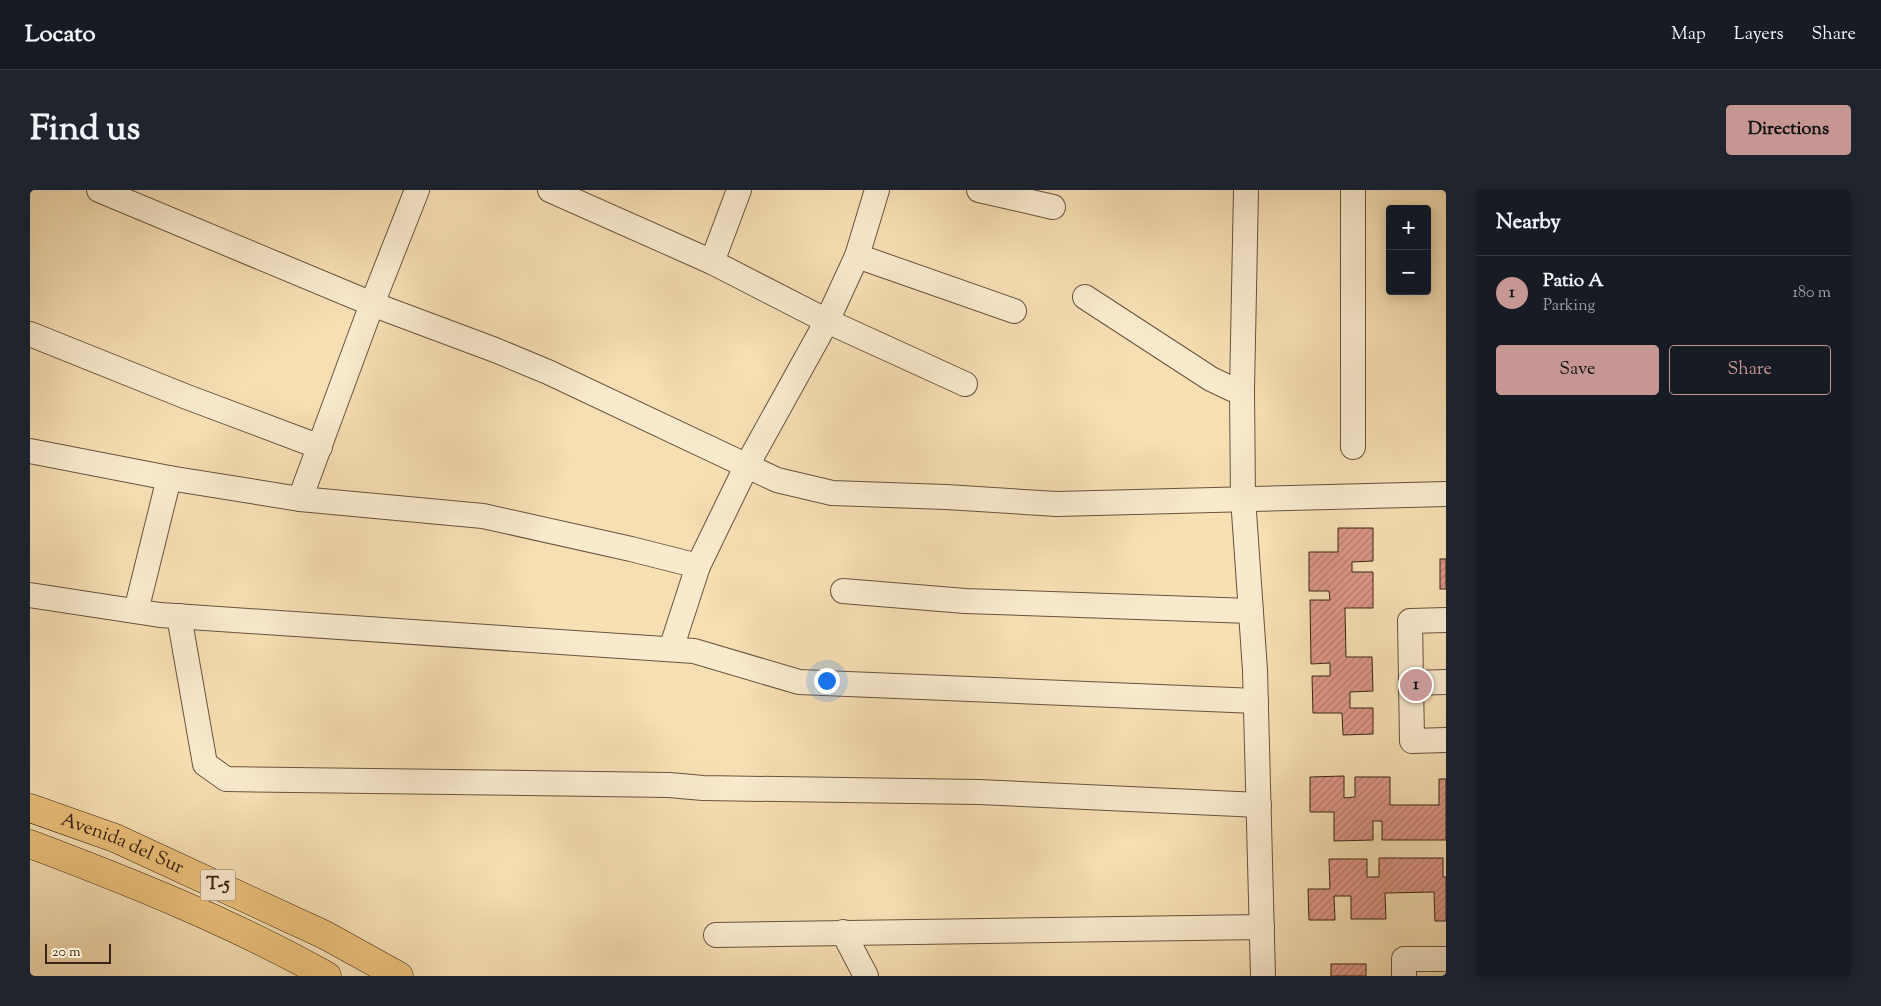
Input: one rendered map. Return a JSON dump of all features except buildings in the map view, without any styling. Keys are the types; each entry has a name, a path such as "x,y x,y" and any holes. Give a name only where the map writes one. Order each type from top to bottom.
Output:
{"highway":[{"path":"30,792 115,838"},
{"name":"Avenida del Sur","path":"30,808 115,838 325,935 399,976"},
{"name":"Avenida del Sur","path":"30,844 106,873 276,947 327,976"}],"street":[{"path":"98,190 372,304 548,372 777,480 832,493 946,497 1057,504 1446,494"},
{"path":"300,499 372,304 417,190"},
{"path":"712,262 739,190"},
{"path":"671,649 698,566 746,467 827,321 857,256 877,190"},
{"path":"979,190 1053,207"},
{"path":"1246,190 1242,390 1243,498 1256,701 1263,976"},
{"path":"1353,190 1353,447"},
{"path":"554,191 712,262 827,321 965,384"},
{"path":"857,256 1014,311"},
{"path":"1085,297 1211,379 1232,389 1242,390"},
{"path":"30,334 187,397 320,447"},
{"path":"30,451 169,478 300,499 483,516 698,566"},
{"path":"136,611 169,478"},
{"path":"843,590 966,601 1251,611"},
{"path":"30,595 160,615 671,649 694,652 799,682 1256,701"},
{"path":"179,616 205,764 226,779 978,792 1258,805"},
{"path":"1446,620 1410,621 1412,741 1446,740"},
{"path":"1411,683 1446,682"},
{"path":"716,935 1262,927"},
{"path":"843,932 866,976"},
{"path":"1404,976 1404,959 1446,959"}],"place":[{"name":"Patio A","path":"1416,685"}]}
